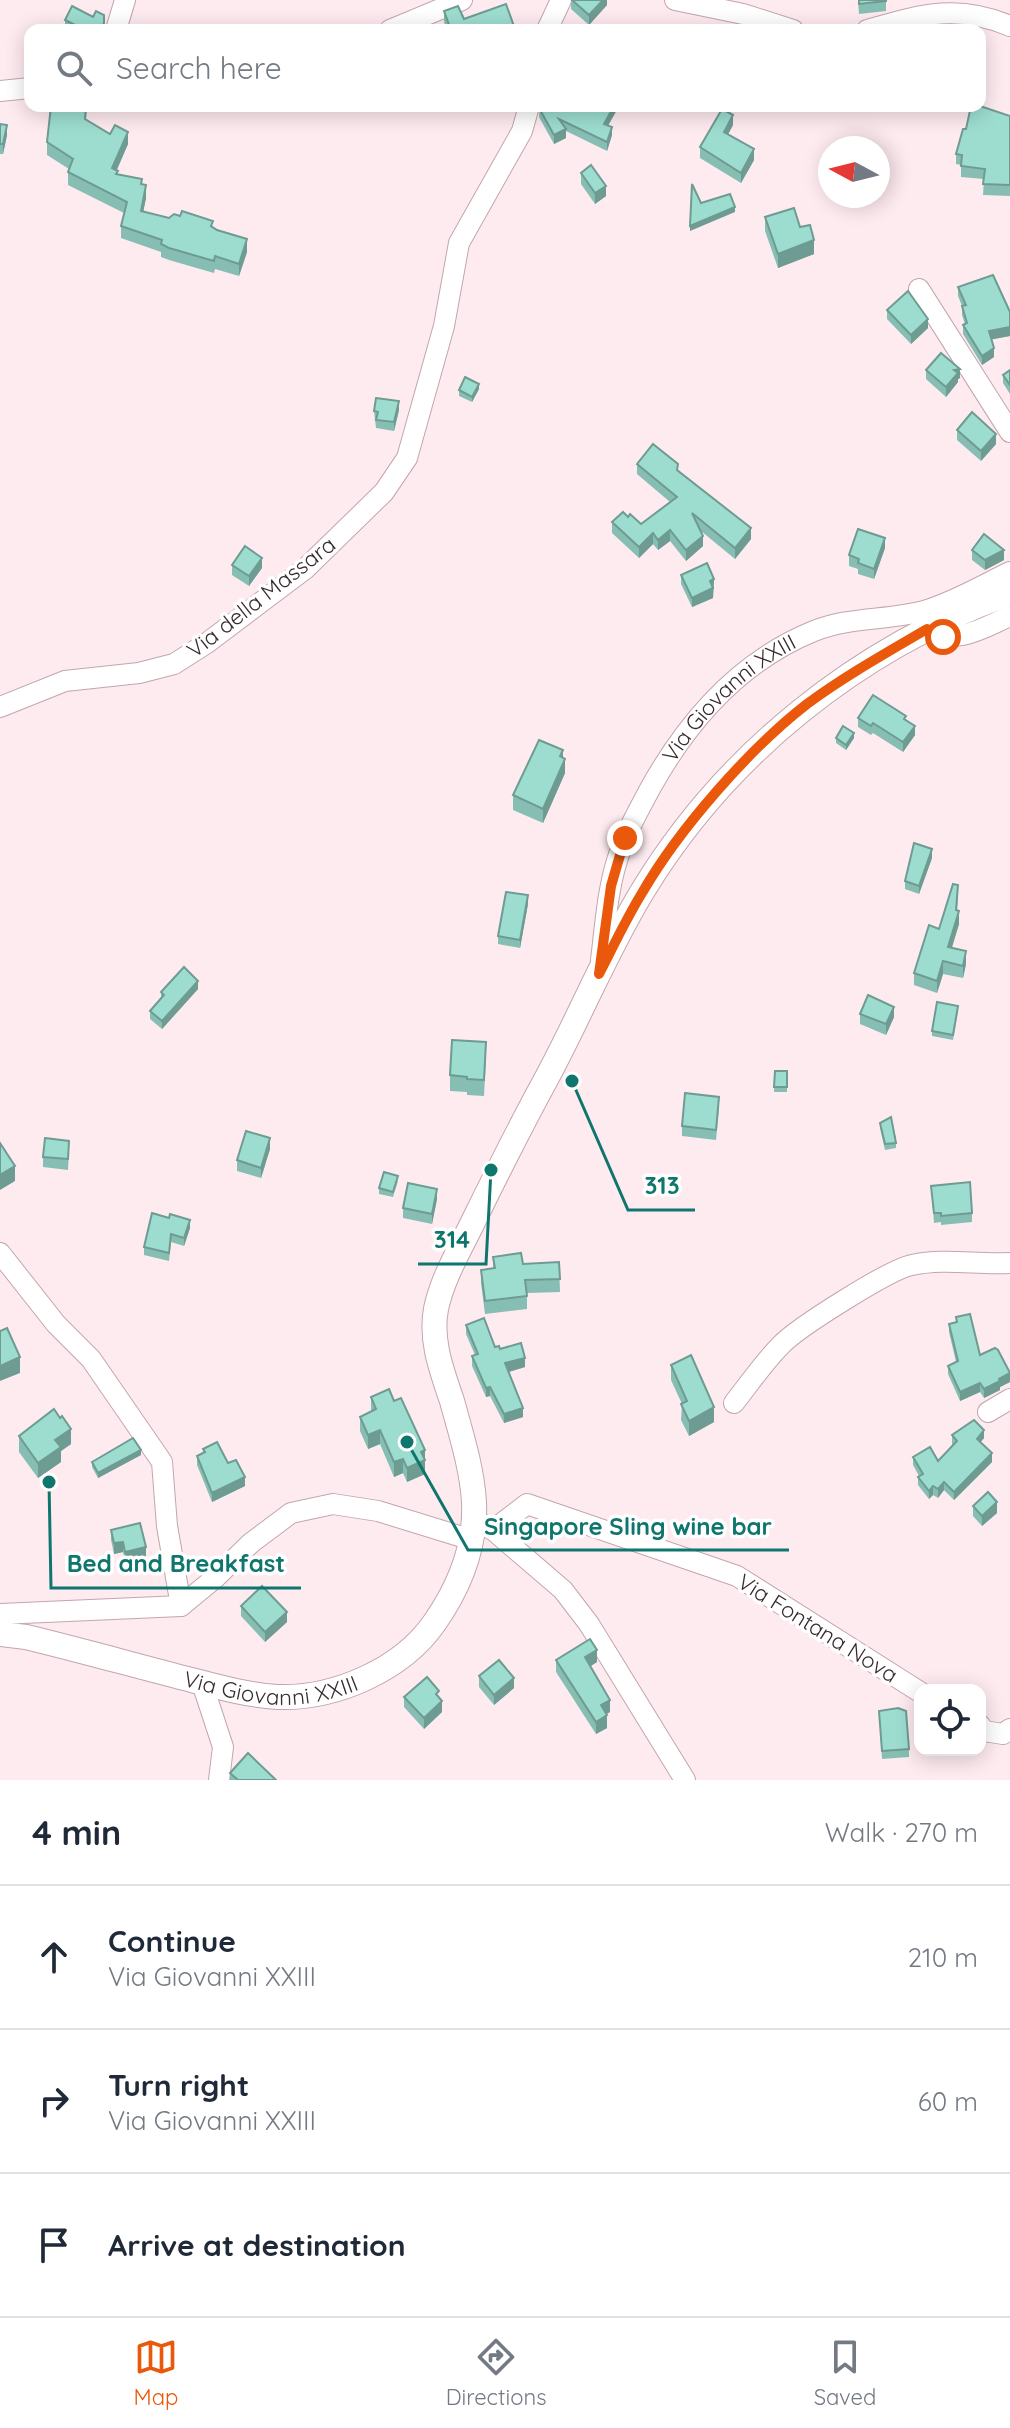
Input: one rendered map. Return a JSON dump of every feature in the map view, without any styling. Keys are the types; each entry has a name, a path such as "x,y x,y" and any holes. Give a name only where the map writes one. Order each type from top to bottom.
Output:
{"main road":[{"name":"Via Giovanni XXIII","path":"0,1634 26,1637 202,1683 275,1697 334,1690 386,1668 429,1632 446,1605 480,1530 459,1425 437,1355 434,1328 436,1308 464,1241 642,892 684,831 771,736 806,705 856,670 927,629 1010,593"}],"street":[{"path":"118,24 125,0"},
{"path":"404,24 462,0"},
{"path":"550,24 561,0"},
{"path":"675,0 774,24"},
{"path":"887,24 917,15 954,12 973,13 1010,26"},
{"path":"0,91 24,89"},
{"name":"Via della Massara","path":"0,707 65,681 139,673 174,664 305,569 384,492 407,458 444,326 459,243 522,131 527,112"},
{"path":"919,289 1010,432"},
{"name":"Via Giovanni XXIII","path":"599,974 611,886 625,838 637,810 673,748 709,702 748,669 813,631 854,619 893,617 927,610 1010,572"},
{"path":"927,629 943,637 965,636 1010,616"},
{"path":"0,1253 56,1324 91,1359 162,1462 167,1526 181,1606"},
{"path":"734,1403 780,1345 802,1327 907,1265 939,1260 1010,1263"},
{"path":"988,1412 1010,1399"},
{"path":"0,1614 181,1606 251,1543 291,1513 333,1504 480,1530 563,1590 596,1636 685,1780"},
{"name":"Via Fontana Nova","path":"480,1530 527,1504 737,1576 914,1688"},
{"path":"202,1683 223,1747 219,1780"},
{"path":"986,1731 1003,1734 1010,1729"}],"building":[{"path":"572,0 603,0 589,15"},
{"path":"859,0 886,0 886,1 859,4"},
{"path":"506,4 513,24 449,24 444,11 458,6 464,19"},
{"path":"72,6 93,17 96,11 104,15 103,24 73,24 65,20"},
{"path":"986,108 1010,116 1010,185 983,184 985,169 961,166 962,155 956,154 963,129 966,129 970,112 986,112"},
{"path":"50,112 86,112 85,119 110,134 115,125 128,132 112,168 118,171 116,174 142,179 141,184 146,185 141,211 169,218 174,214 180,216 182,211 213,221 211,226 217,230 247,239 239,264 215,256 214,261 169,248 161,244 162,240 121,226 127,202 68,172 73,159 47,142"},
{"path":"541,112 611,112 604,124 612,127 607,142 559,119 566,129 554,135"},
{"path":"720,112 728,112 733,115 724,132 754,149 741,173 700,147"},
{"path":"0,124 7,125 3,144 0,144"},
{"path":"591,165 606,186 595,193 581,173"},
{"path":"692,184 701,203 730,194 735,207 690,226"},
{"path":"794,208 800,227 810,225 814,240 778,254 765,217"},
{"path":"993,275 1010,312 1010,327 989,331 994,348 982,356 963,325 967,323 962,306 966,305 958,287"},
{"path":"908,291 928,319 911,335 887,310"},
{"path":"941,353 960,369 954,370 958,373 946,387 926,370"},
{"path":"1010,370 1010,385 1003,375"},
{"path":"465,377 479,384 472,397 459,390"},
{"path":"376,398 399,401 394,422 376,420"},
{"path":"972,412 996,434 981,451 957,430"},
{"path":"653,444 678,464 677,470 751,528 735,548 692,513 703,536 686,550 670,530 658,540 653,533 639,547 612,522 623,512 641,524 677,497 637,464"},
{"path":"858,529 885,538 874,569 858,563 859,559 849,555"},
{"path":"984,534 1004,550 985,560 972,550"},
{"path":"245,546 262,558 249,576 232,565"},
{"path":"707,563 714,579 710,581 713,588 692,598 681,575"},
{"path":"873,695 906,716 904,719 915,726 903,742 873,723 871,726 858,718"},
{"path":"843,726 854,733 846,745 836,738"},
{"path":"539,740 563,750 560,756 565,759 543,809 513,795"},
{"path":"914,843 932,849 919,886 905,881"},
{"path":"953,884 958,885 956,910 959,911 948,947 966,951 963,966 943,961 937,981 914,973 929,925 939,929"},
{"path":"506,892 528,895 520,940 498,936"},
{"path":"184,967 198,981 162,1021 150,1011 164,995 161,992"},
{"path":"868,995 894,1007 886,1024 860,1014"},
{"path":"937,1002 958,1006 953,1035 932,1031"},
{"path":"452,1040 486,1042 484,1080 450,1075"},
{"path":"775,1071 787,1071 787,1087 774,1087"},
{"path":"685,1093 719,1097 716,1130 682,1126"},
{"path":"891,1117 896,1143 885,1144 880,1123"},
{"path":"246,1131 270,1138 261,1168 237,1160"},
{"path":"45,1138 69,1141 68,1159 43,1157"},
{"path":"0,1143 15,1166 0,1175"},
{"path":"384,1172 398,1176 393,1192 379,1188"},
{"path":"970,1182 972,1213 941,1216 941,1213 934,1213 931,1186"},
{"path":"408,1183 437,1189 432,1214 403,1208"},
{"path":"152,1213 190,1220 184,1238 171,1234 169,1253 144,1247"},
{"path":"521,1253 523,1264 559,1262 560,1279 525,1280 527,1296 485,1301 481,1270 495,1268 493,1257"},
{"path":"970,1314 980,1355 995,1348 1010,1373 984,1389 980,1383 960,1392 948,1366 958,1361 949,1324 957,1322 956,1317"},
{"path":"484,1318 495,1347 499,1346 500,1349 521,1343 525,1358 505,1363 523,1408 504,1414 490,1387 486,1388 472,1356 478,1354 466,1325"},
{"path":"7,1328 20,1357 0,1366 0,1331"},
{"path":"691,1355 714,1407 689,1421 681,1404 687,1401 671,1365"},
{"path":"389,1389 394,1401 401,1398 425,1450 421,1452 425,1460 407,1468 403,1459 394,1462 380,1430 368,1435 360,1417 376,1409 371,1397"},
{"path":"54,1409 71,1429 55,1440 61,1447 38,1463 19,1436"},
{"path":"974,1420 984,1430 977,1439 992,1453 954,1492 944,1482 938,1489 933,1486 929,1491 918,1477 923,1474 913,1457 930,1447 938,1461 957,1441 952,1435"},
{"path":"133,1438 141,1450 98,1473 92,1462"},
{"path":"217,1442 228,1463 236,1460 245,1477 212,1493 197,1456"},
{"path":"988,1492 997,1502 982,1516 973,1506"},
{"path":"140,1523 146,1547 125,1552 123,1542 114,1543 111,1530"},
{"path":"262,1586 287,1612 265,1632 241,1606"},
{"path":"590,1639 597,1650 585,1657 610,1700 601,1705 607,1715 596,1722 556,1660"},
{"path":"499,1660 514,1678 494,1695 479,1676"},
{"path":"427,1677 439,1691 436,1694 442,1701 424,1718 404,1697"},
{"path":"898,1708 906,1711 909,1749 882,1751 879,1711"},
{"path":"248,1753 276,1780 238,1780 230,1773"}],"place":[{"name":"313","path":"572,1081"},
{"name":"314","path":"491,1170"},
{"name":"Singapore Sling wine bar","path":"407,1442"},
{"name":"Bed and Breakfast","path":"49,1482"}],"route":[{"path":"625,838 611,886 599,974 642,892 684,831 771,736 806,705 856,670 927,629 943,637"}]}
